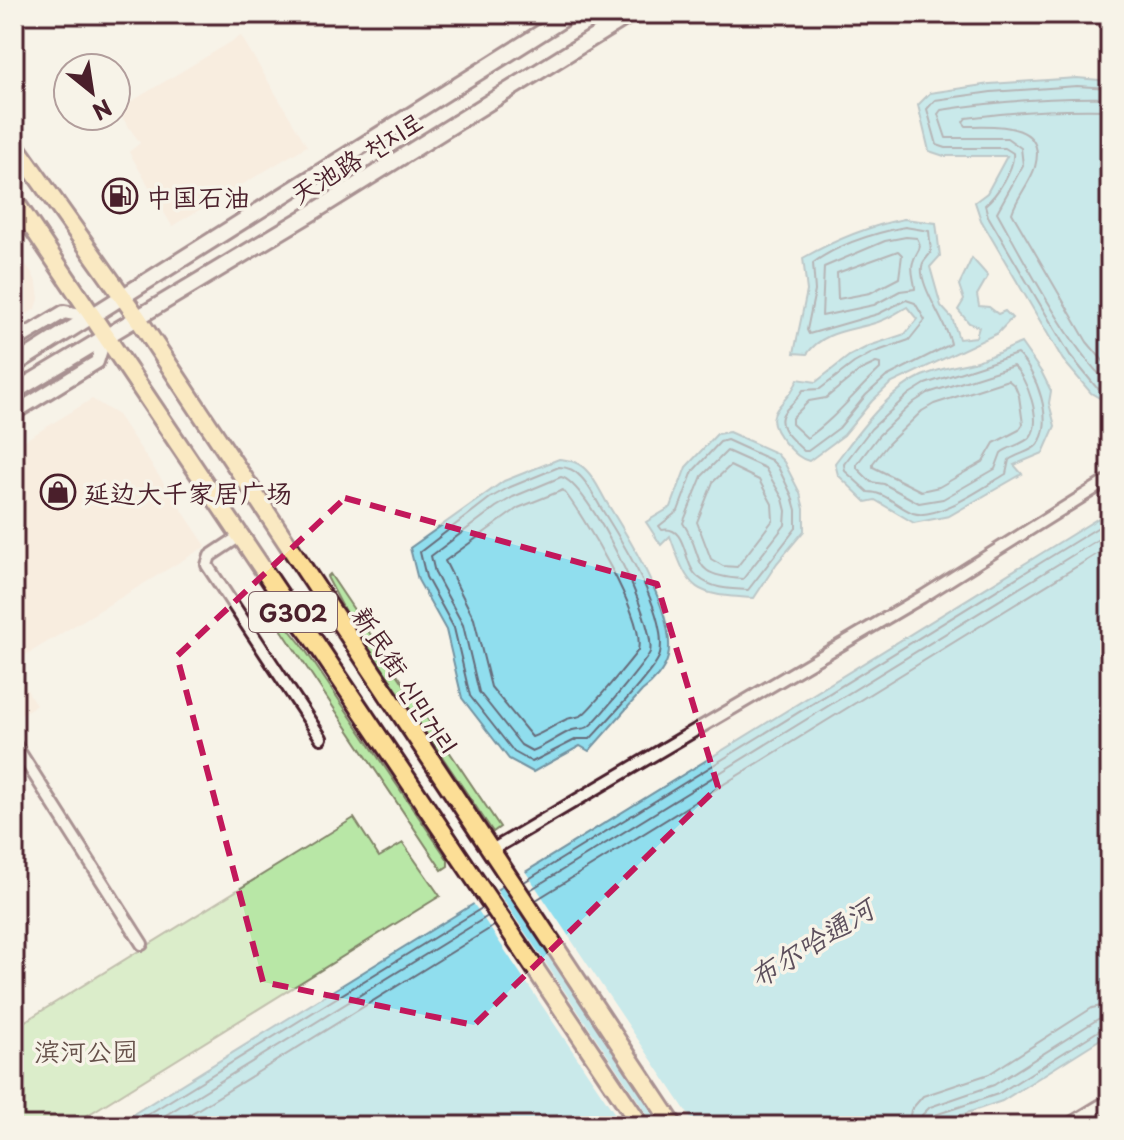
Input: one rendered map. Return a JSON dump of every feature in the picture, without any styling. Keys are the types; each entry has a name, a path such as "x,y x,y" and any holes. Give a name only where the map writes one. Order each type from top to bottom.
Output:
{"highway":[{"name":"新民街 신민거리","path":"14,144 137,317 674,1126"},
{"name":"新民街 신민거리","path":"14,200 240,536 481,885 641,1126"},
{"path":"462,859 488,847"}],"main road":[{"name":"天池路 천지로","path":"14,365 571,14"},
{"name":"天池路 천지로","path":"14,392 315,211 631,14"},
{"path":"1070,1126 1110,1102"}],"street":[{"path":"14,342 64,312 92,317"},
{"name":"天池路 천지로","path":"14,413 97,362 105,337"},
{"path":"488,847 922,597 1110,479"},
{"path":"240,536 210,556 207,565 321,738"},
{"path":"14,743 142,944"}],"highlighted area":[{"path":"345,498 657,584 718,787 474,1025 263,982 177,656"}],"shaded area":[{"path":"241,36 307,146 172,226 129,152 140,143 132,132 132,101"},
{"path":"14,248 32,273 39,299 36,308 14,324"},
{"path":"92,399 118,415 206,546 14,662 14,447"},
{"path":"14,668 36,705 14,719"}],"green space":[{"path":"330,574 500,827 493,832 349,619 327,577"},
{"path":"273,609 301,644 448,860 448,866 442,870 269,611"},
{"name":"滨河公园","path":"354,818 379,857 403,843 440,896 70,1126 14,1126 14,1028"}],"water":[{"path":"1077,78 1110,81 1110,404 1091,393 1063,360 981,220 975,202 987,193 1007,156 944,156 929,151 918,105 930,93 990,84"},
{"path":"904,219 936,223 940,256 930,267 941,306 952,318 959,339 976,337 979,327 969,323 958,310 964,300 959,285 972,258 988,276 977,295 979,306 989,307 998,314 1005,311 1012,318 998,333 890,384 844,435 809,461 805,460 785,443 773,423 777,409 798,379 816,382 849,356 905,334 917,319 907,307 882,321 821,340 807,354 794,353 807,291 803,258 852,234"},
{"path":"1021,343 1051,391 1049,403 1055,426 1043,453 1014,465 1022,474 949,516 914,523 875,500 866,502 838,475 835,463 896,392 922,376 982,359"},
{"path":"729,432 776,453 800,493 804,509 804,531 777,563 754,598 718,595 697,587 683,569 670,536 661,545 646,522 671,507 686,467 717,434"},
{"path":"559,459 578,464 590,474 638,556 665,620 668,657 658,676 589,751 580,746 533,772 509,759 462,698 446,630 418,580 410,548 504,481"},
{"name":"布尔哈通河","path":"1110,511 1110,1033 1002,1101 929,1126 114,1126"}],"pier":[{"path":"523,868 696,1126 663,1126 500,883"},
{"path":"494,886 655,1126 623,1126 471,900"}],"place":[{"name":"中国石油","path":"120,196"},
{"name":"延边大千家居广场","path":"58,492"}]}
